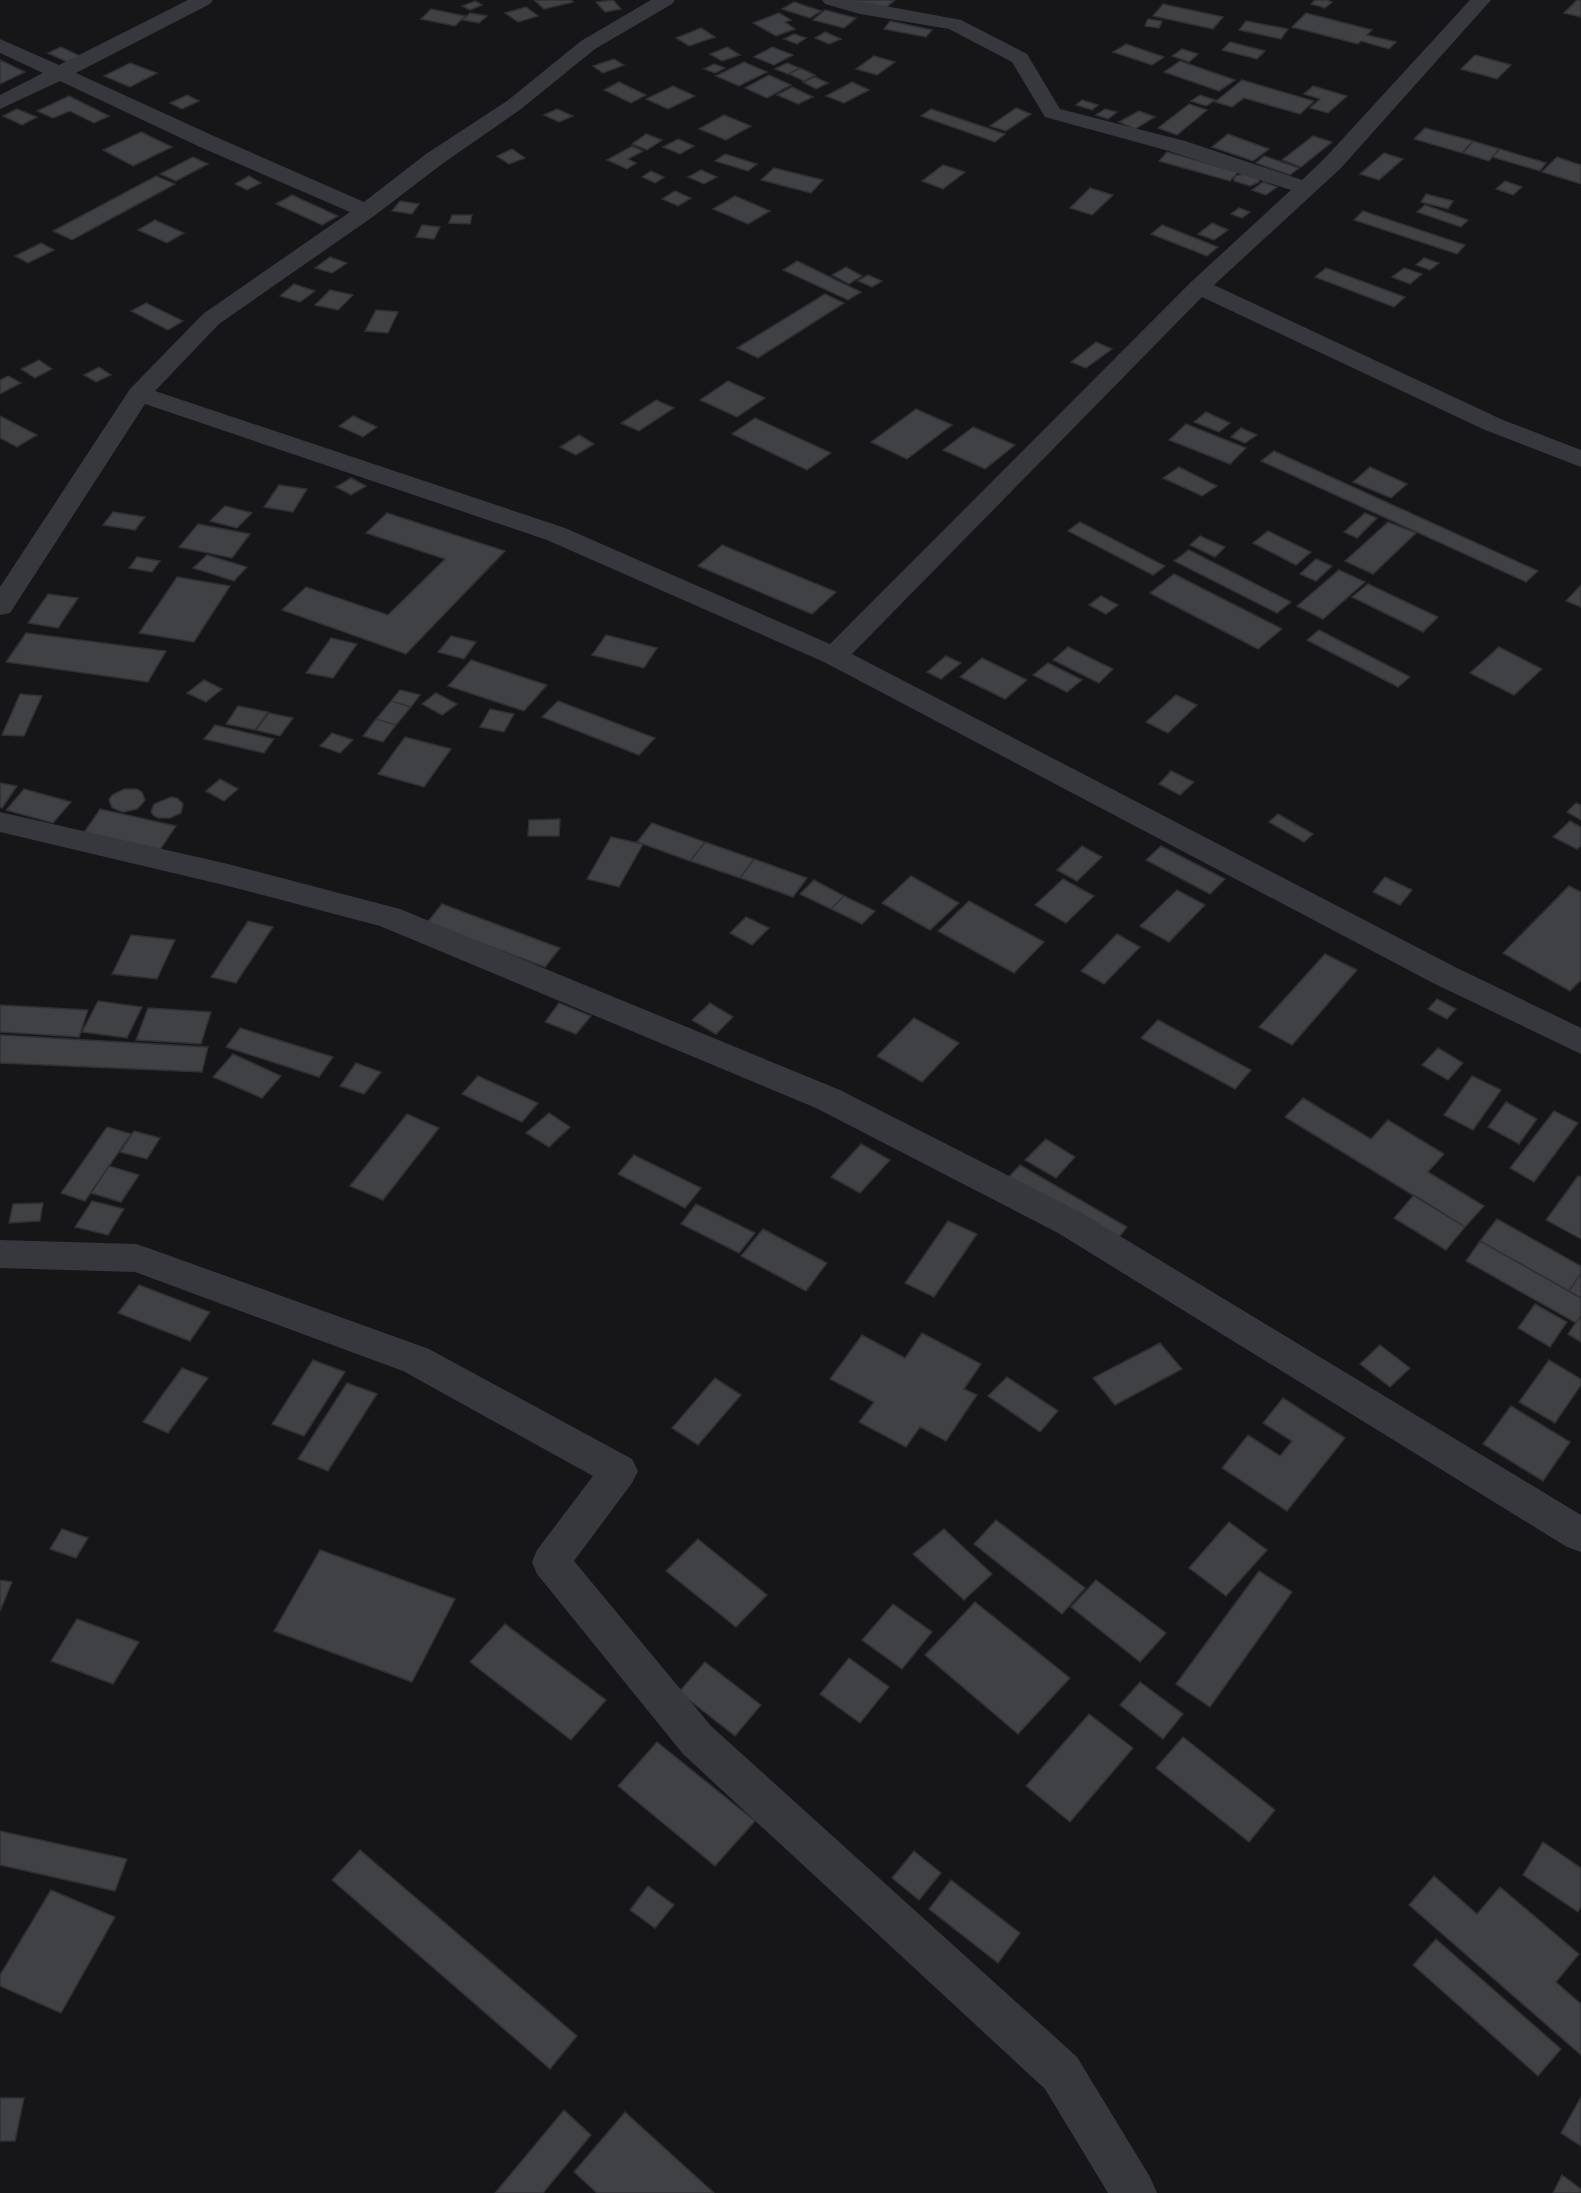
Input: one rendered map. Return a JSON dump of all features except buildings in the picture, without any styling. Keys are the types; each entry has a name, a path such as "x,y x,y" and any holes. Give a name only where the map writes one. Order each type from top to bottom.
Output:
{"street":[{"path":"0,104 203,0"},
{"path":"0,607 139,394 211,319 366,211 434,159 514,105 588,45 665,0"},
{"path":"832,0 860,8 954,24 973,33 1020,58 1052,113 1177,146 1306,188"},
{"path":"834,656 1199,287 1333,164 1481,0"},
{"path":"0,45 208,142 366,211"},
{"path":"1199,287 1494,425 1581,459"},
{"path":"139,394 556,534 834,656 1444,975 1581,1042"},
{"path":"0,822 228,875 389,917 828,1099 1070,1223 1581,1535"},
{"path":"0,1254 136,1258 416,1360 619,1471 551,1562 697,1740 1061,2073 1134,2193"}]}
